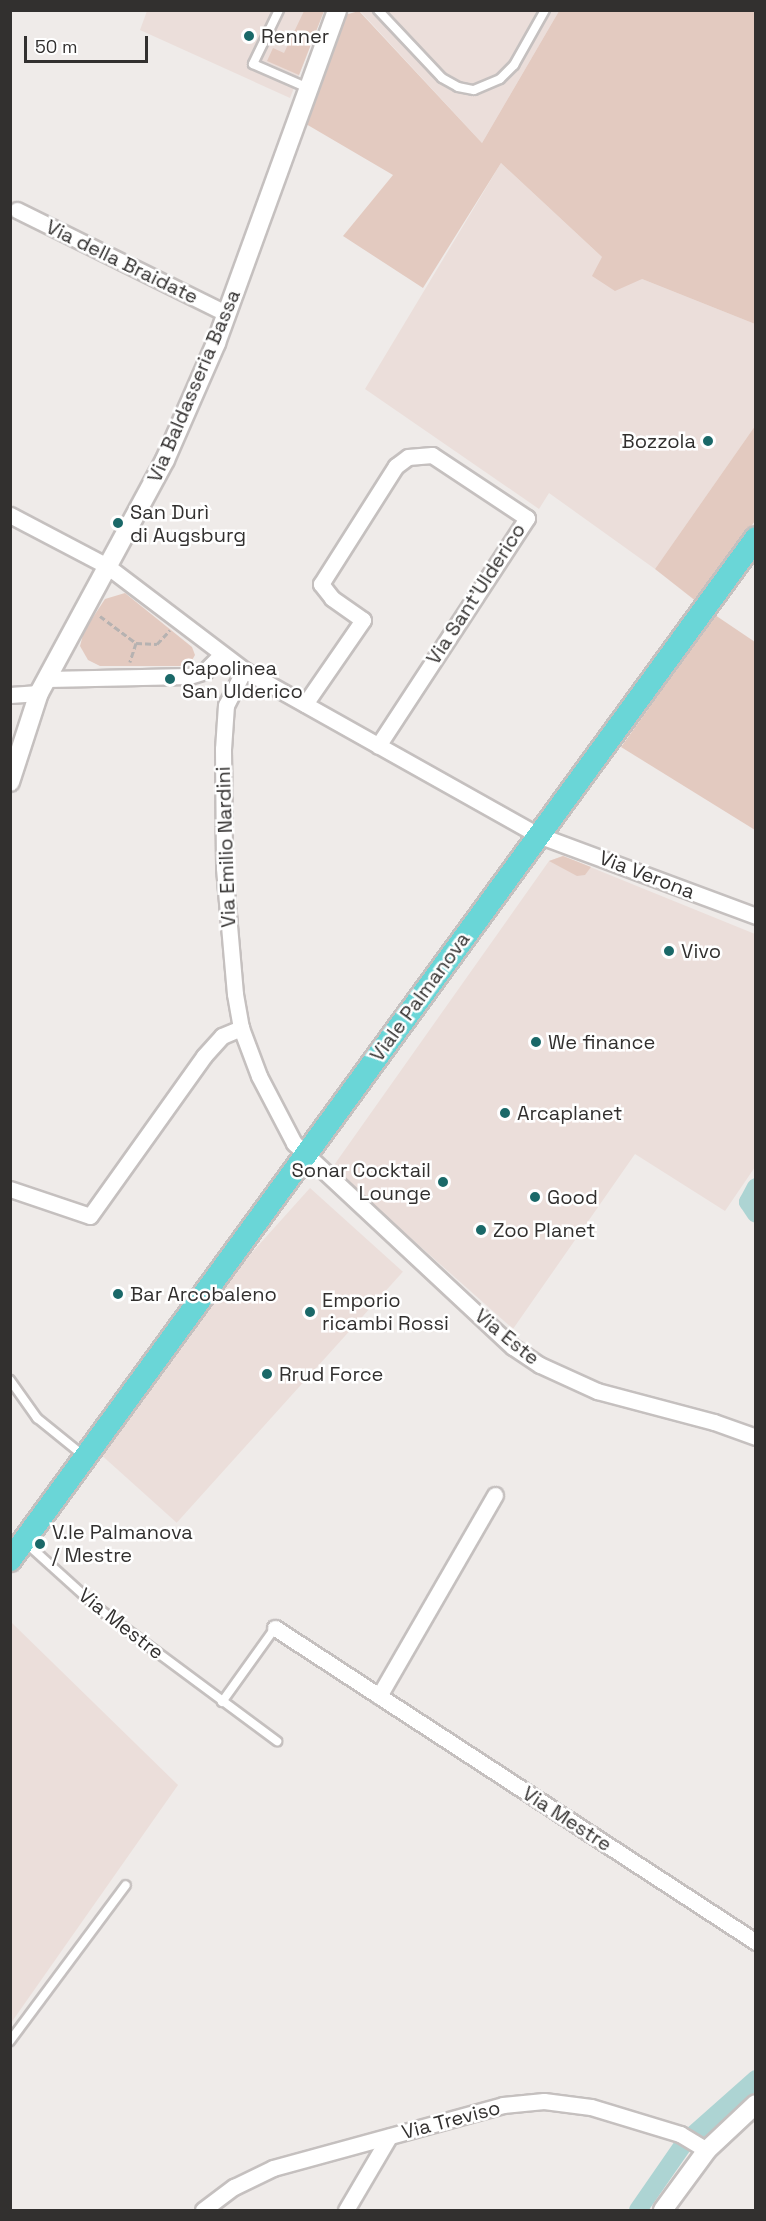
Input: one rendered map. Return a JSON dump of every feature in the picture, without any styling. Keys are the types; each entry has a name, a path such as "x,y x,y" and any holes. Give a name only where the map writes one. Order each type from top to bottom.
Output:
{"main road":[{"name":"Viale Palmanova","path":"10,1560 756,538"}],"street":[{"name":"Via Baldasseria Bassa","path":"10,782 43,686 165,460 227,314 337,10"},
{"name":"Via della Braidate","path":"17,210 227,314"},
{"name":"Via Sant'Ulderico","path":"305,704 363,620 332,598 321,584 396,466 408,457 432,455 527,518 378,746"},
{"path":"10,514 106,566 221,655 244,670 538,835"},
{"path":"10,695 43,686 189,676 205,671 221,655"},
{"name":"Via Emilio Nardini","path":"244,670 226,705 223,749 226,900 241,1028 269,1098 304,1156"},
{"name":"Via Verona","path":"538,835 756,916"},
{"path":"10,1189 90,1215 204,1056 222,1036 241,1028"},
{"name":"Via Este","path":"304,1156 513,1347 540,1365 597,1391 714,1422 756,1437"},
{"path":"379,1696 495,1495"},
{"name":"Via Mestre","path":"275,1628 756,1942"},
{"name":"Via Treviso","path":"203,2211 234,2187 273,2168 502,2104 544,2101 591,2107 680,2134 701,2146"},
{"path":"663,2211 701,2146 756,2104"},
{"path":"346,2211 389,2137"}],"lane":[{"path":"279,10 253,64 309,89"},
{"path":"378,10 442,78 458,87 474,90 500,79 514,65 544,10"},
{"path":"10,1380 37,1418 85,1457"},
{"name":"Via Mestre","path":"24,1541 99,1609 277,1741"},
{"name":"Via Mestre","path":"222,1702 275,1628"},
{"path":"10,2041 126,1886"}],"path":[{"path":"100,616 136,643 150,646 166,635"},
{"path":"130,661 136,643"}],"shaded area":[{"path":"359,10 559,11 482,143"},
{"path":"147,11 324,11 290,98 140,30"},
{"path":"304,11 324,11 299,75 267,61 273,48 284,53"},
{"path":"359,11 482,143 559,11 755,11 755,324 642,279 615,291 592,276 602,257 501,163 423,288 343,236 393,175 306,124 341,16"},
{"path":"501,163 602,257 642,279 755,324 755,426 655,569 549,493 539,509 365,389"},
{"path":"755,426 755,521 697,602 655,569"},
{"path":"125,593 192,647 195,655 191,662 183,666 100,666 88,660 80,646 84,631 105,599"},
{"path":"715,615 755,642 755,830 621,747"},
{"path":"563,856 755,934 755,1167 725,1211 635,1154 513,1329 332,1168 549,861"},
{"path":"563,856 591,867 585,875 577,876 549,861"},
{"path":"310,1188 403,1272 177,1523 84,1439"},
{"path":"11,1622 178,1785 11,2023"}],"waterway":[{"path":"756,1187 748,1202 756,1214"},
{"path":"638,2210 685,2142 756,2079"}],"place":[{"name":"Renner","path":"249,36"},
{"name":"Bozzola","path":"708,441"},
{"name":"San Durì di Augsburg","path":"118,523"},
{"name":"Capolinea San Ulderico","path":"170,679"},
{"name":"Vivo","path":"669,951"},
{"name":"We finance","path":"536,1042"},
{"name":"Arcaplanet","path":"505,1113"},
{"name":"Sonar Cocktail Lounge","path":"443,1182"},
{"name":"Good","path":"535,1197"},
{"name":"Zoo Planet","path":"481,1230"},
{"name":"Bar Arcobaleno","path":"118,1294"},
{"name":"Emporio ricambi Rossi","path":"310,1312"},
{"name":"Rrud Force","path":"267,1374"},
{"name":"V.le Palmanova / Mestre","path":"40,1544"}]}
